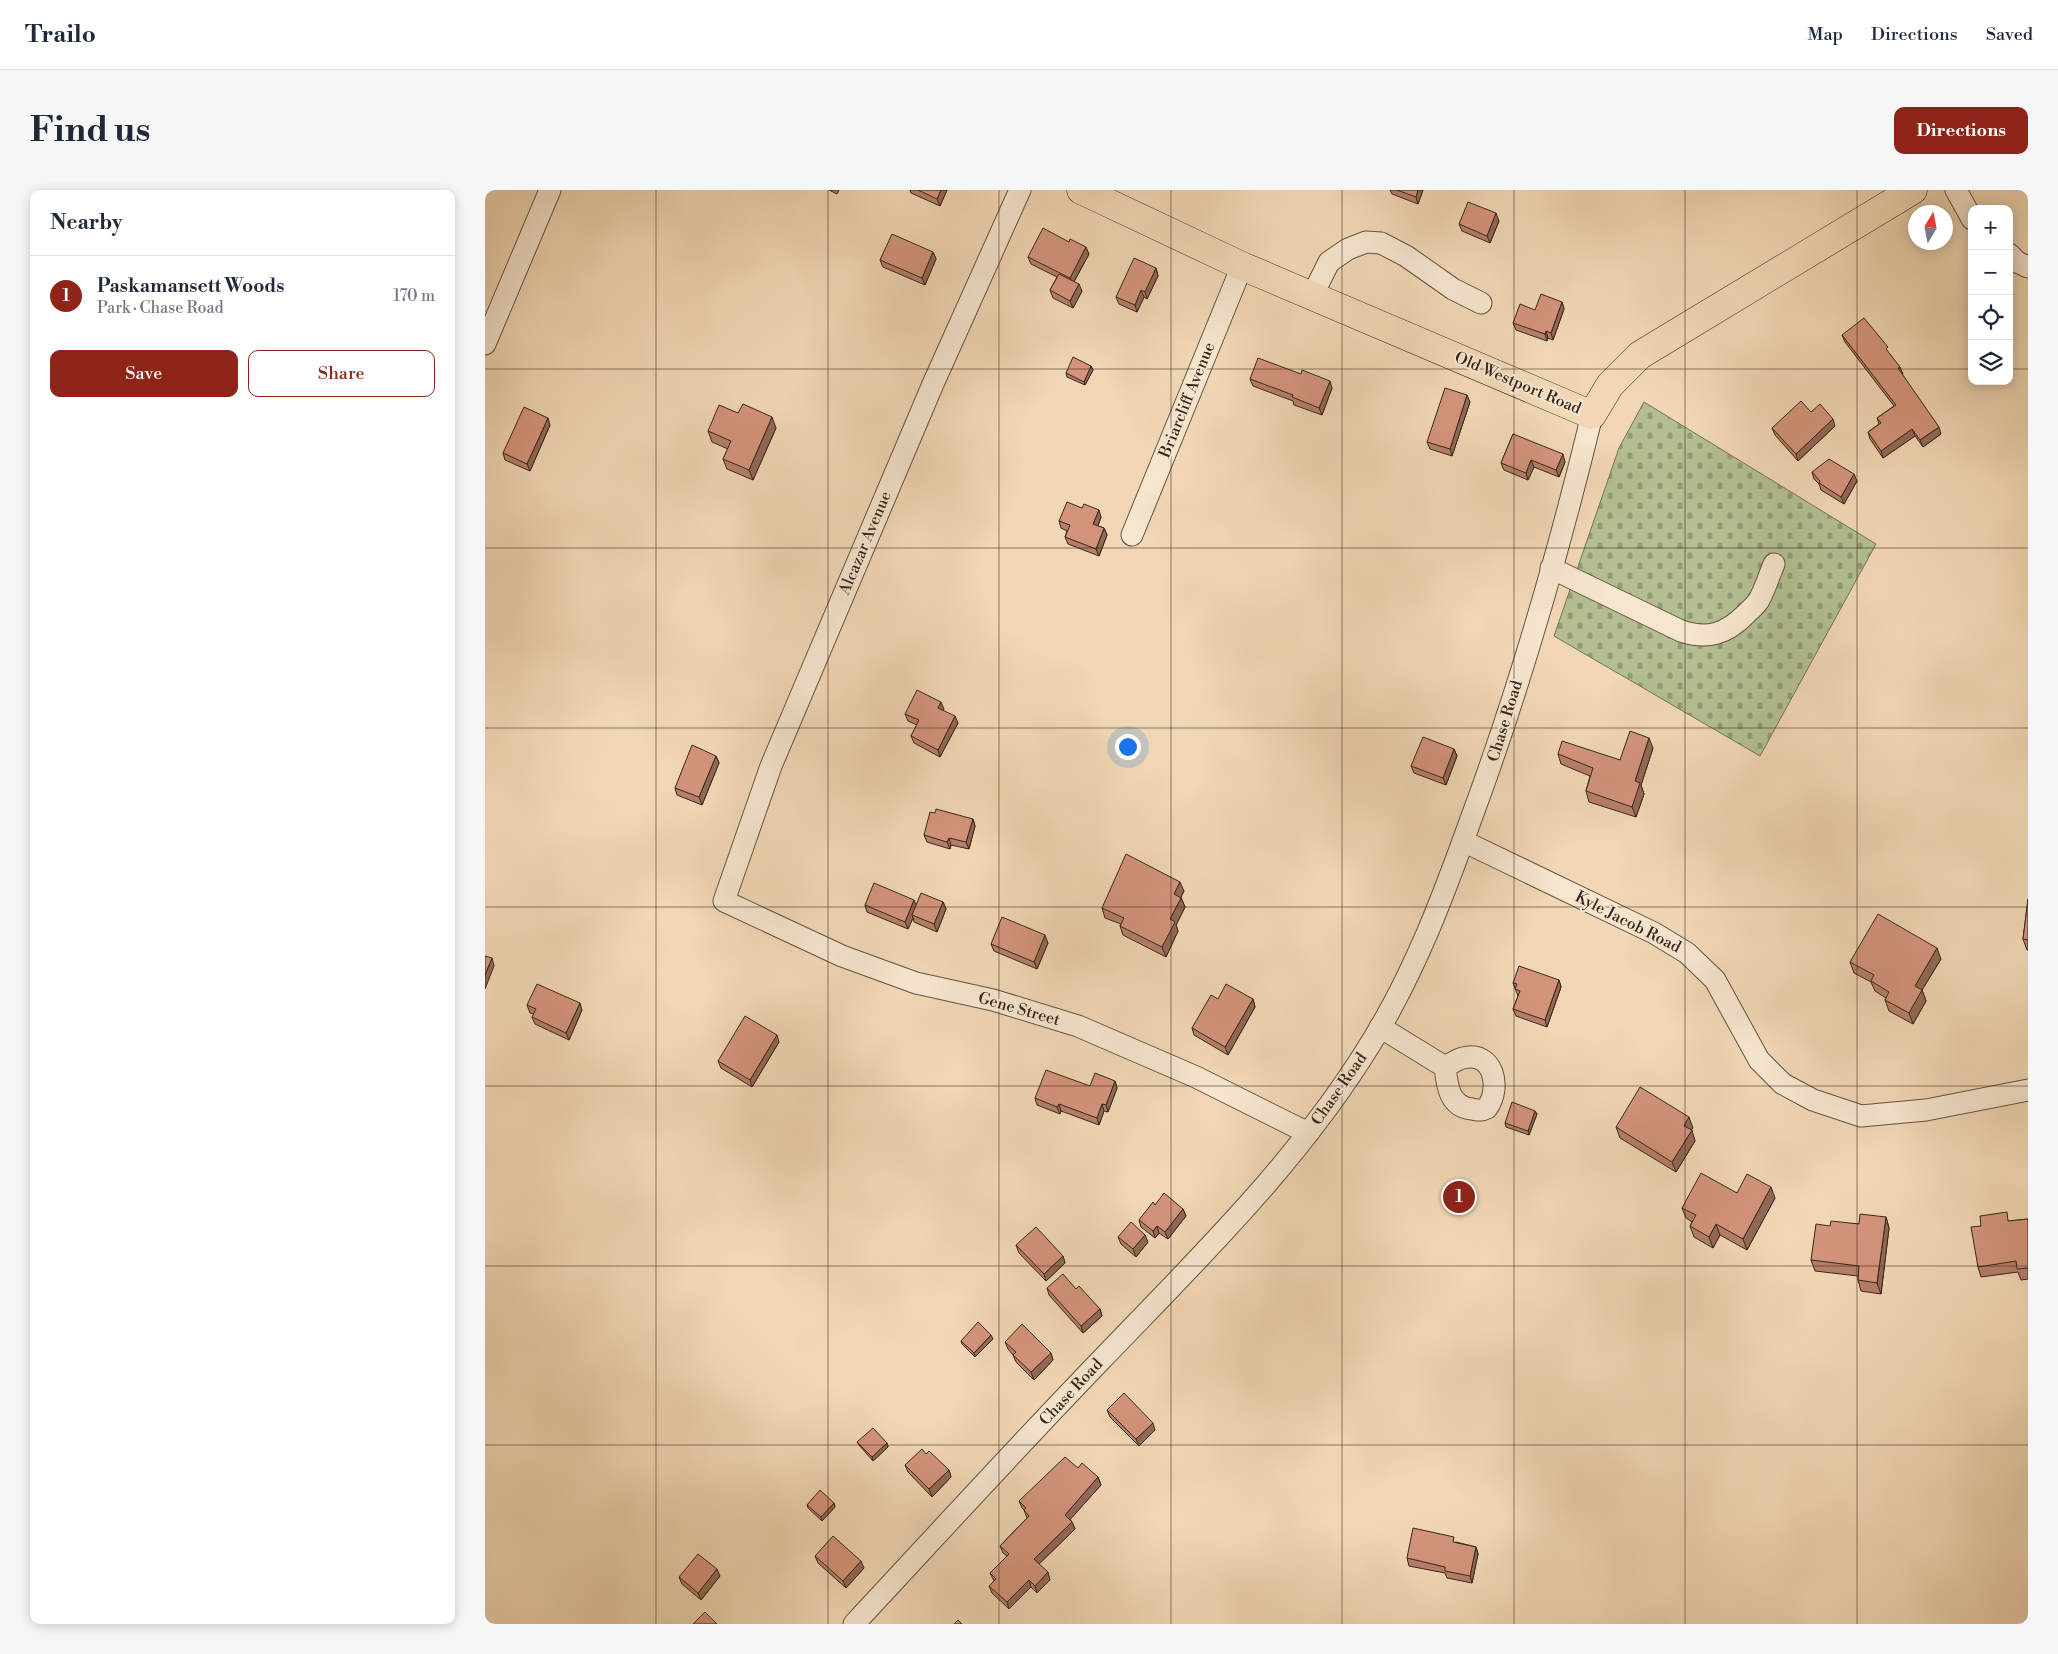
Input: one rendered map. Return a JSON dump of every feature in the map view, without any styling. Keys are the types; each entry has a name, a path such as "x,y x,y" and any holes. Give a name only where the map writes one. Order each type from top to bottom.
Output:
{"main road":[{"name":"Old Westport Road","path":"1081,190 1242,266 1592,415 1610,386 1640,354 1913,190"}],"street":[{"path":"485,344 549,190"},
{"name":"Alcazar Avenue","path":"724,901 771,766 933,384 1020,190"},
{"path":"1955,190 1968,212"},
{"path":"1311,296 1329,262 1348,249 1366,242 1381,243 1406,256 1453,289 1481,303"},
{"path":"2013,258 2028,267"},
{"name":"Briarcliff Avenue","path":"1132,535 1242,266"},
{"name":"Chase Road","path":"854,1624 1101,1360 1212,1246 1285,1164 1341,1089 1381,1027 1409,973 1442,900 1492,762 1572,496 1592,415"},
{"path":"1551,568 1681,631 1694,636 1708,636 1721,633 1733,627 1758,601 1774,564"},
{"name":"Kyle Jacob Road","path":"1463,841 1654,933 1687,952 1715,980 1759,1060 1783,1084 1813,1100 1861,1116 1926,1110 2028,1090"},
{"name":"Gene Street","path":"724,901 842,956 916,983 993,1000 1077,1026 1196,1077 1308,1133"},
{"path":"1381,1027 1445,1067"}],"green space":[{"path":"1644,402 1876,544 1760,756 1554,636 1619,448"}],"building":[{"path":"918,190 941,190 937,199"},
{"path":"1397,190 1418,190 1416,197"},
{"path":"1468,202 1496,213 1487,236 1459,224"},
{"path":"1043,228 1069,242 1070,239 1086,247 1070,278 1028,257"},
{"path":"892,234 933,252 922,278 880,260"},
{"path":"1134,258 1156,268 1145,292 1141,290 1135,305 1116,297"},
{"path":"1059,274 1079,284 1070,301 1050,290"},
{"path":"1541,294 1562,302 1551,333 1546,331 1545,334 1513,323 1520,304 1535,310"},
{"path":"1864,318 1888,347 1886,349 1900,367 1898,368 1939,427 1920,440 1912,429 1881,451 1868,432 1881,423 1877,418 1896,405 1842,335"},
{"path":"1073,357 1091,366 1084,382 1066,373"},
{"path":"1258,358 1301,374 1302,370 1330,381 1319,408 1292,397 1293,395 1250,379"},
{"path":"1445,388 1467,395 1450,449 1427,442"},
{"path":"1801,401 1811,412 1820,404 1833,419 1796,454 1772,428"},
{"path":"743,404 772,417 749,470 723,459 731,441 708,431 719,405 738,413"},
{"path":"524,407 548,418 527,464 503,453"},
{"path":"1513,434 1563,454 1556,470 1531,460 1526,473 1501,463"},
{"path":"1829,459 1854,474 1841,497 1819,483 1820,481 1812,472"},
{"path":"1067,502 1082,508 1084,504 1099,510 1093,524 1104,528 1096,549 1065,537 1070,525 1059,521"},
{"path":"917,690 941,702 938,708 955,716 938,750 911,736 919,720 905,714"},
{"path":"1630,731 1649,738 1635,781 1640,783 1632,807 1586,791 1593,768 1558,754 1562,741 1620,760"},
{"path":"1423,737 1454,749 1443,778 1411,766"},
{"path":"692,745 716,756 699,797 675,788"},
{"path":"936,809 973,819 966,842 949,838 947,842 924,835 930,812 935,813"},
{"path":"1126,854 1180,882 1174,894 1181,898 1170,919 1175,922 1162,947 1120,926 1124,918 1102,908"},
{"path":"874,883 914,900 905,922 865,905"},
{"path":"921,893 943,902 934,924 912,915"},
{"path":"2028,899 2028,940 2023,939"},
{"path":"1878,914 1937,948 1915,986 1922,990 1909,1013 1885,1000 1889,992 1871,981 1874,975 1850,962"},
{"path":"1002,917 1045,935 1034,962 991,944"},
{"path":"485,956 492,958 485,975"},
{"path":"1519,966 1559,980 1545,1020 1513,1009 1520,991 1515,989 1517,984 1513,983"},
{"path":"537,984 580,1003 566,1033 532,1017 536,1009 527,1005"},
{"path":"1226,984 1253,999 1225,1047 1192,1028 1211,995 1218,999"},
{"path":"745,1016 777,1035 750,1080 718,1061"},
{"path":"1046,1070 1090,1086 1095,1073 1115,1081 1106,1105 1102,1104 1097,1118 1059,1104 1057,1107 1035,1098"},
{"path":"1640,1087 1689,1117 1684,1126 1692,1130 1672,1162 1616,1127"},
{"path":"1512,1102 1535,1111 1528,1131 1505,1123"},
{"path":"1701,1173 1737,1193 1747,1174 1771,1187 1743,1239 1716,1224 1709,1237 1690,1226 1696,1215 1682,1208"},
{"path":"1164,1193 1183,1209 1165,1232 1157,1226 1153,1231 1139,1220 1153,1202 1155,1205"},
{"path":"2007,1212 2008,1221 2028,1219 2028,1268 2017,1269 2016,1261 1978,1267 1971,1227 1981,1226 1980,1216"},
{"path":"1860,1214 1886,1217 1877,1283 1858,1280 1859,1266 1811,1260 1816,1224 1830,1226 1831,1221 1859,1224"},
{"path":"1131,1222 1145,1235 1133,1249 1118,1237"},
{"path":"1036,1227 1063,1256 1044,1274 1016,1245"},
{"path":"1063,1274 1076,1289 1079,1286 1100,1309 1081,1326 1047,1288"},
{"path":"978,1322 991,1335 974,1353 961,1341"},
{"path":"1022,1324 1051,1353 1031,1372 1013,1355 1016,1352 1005,1342"},
{"path":"1124,1393 1153,1423 1136,1439 1107,1410"},
{"path":"873,1428 887,1443 872,1457 857,1442"},
{"path":"922,1449 926,1454 929,1451 949,1470 929,1489 905,1465"},
{"path":"1065,1457 1078,1468 1082,1463 1098,1477 1065,1515 1072,1522 1034,1559 1048,1572 1035,1586 1029,1580 1007,1602 989,1586 996,1579 990,1573 1009,1554 1000,1546 1029,1516 1024,1510 1026,1508 1019,1501"},
{"path":"820,1490 834,1503 821,1517 807,1505"},
{"path":"1413,1528 1454,1537 1453,1542 1476,1547 1470,1576 1445,1571 1445,1567 1407,1558"},
{"path":"833,1536 861,1561 843,1581 815,1556"},
{"path":"698,1554 717,1569 698,1593 679,1577"},
{"path":"705,1612 717,1624 693,1624"},
{"path":"958,1620 962,1624 954,1624"}],"place":[{"name":"Paskamansett Woods","path":"1459,1197"}]}
